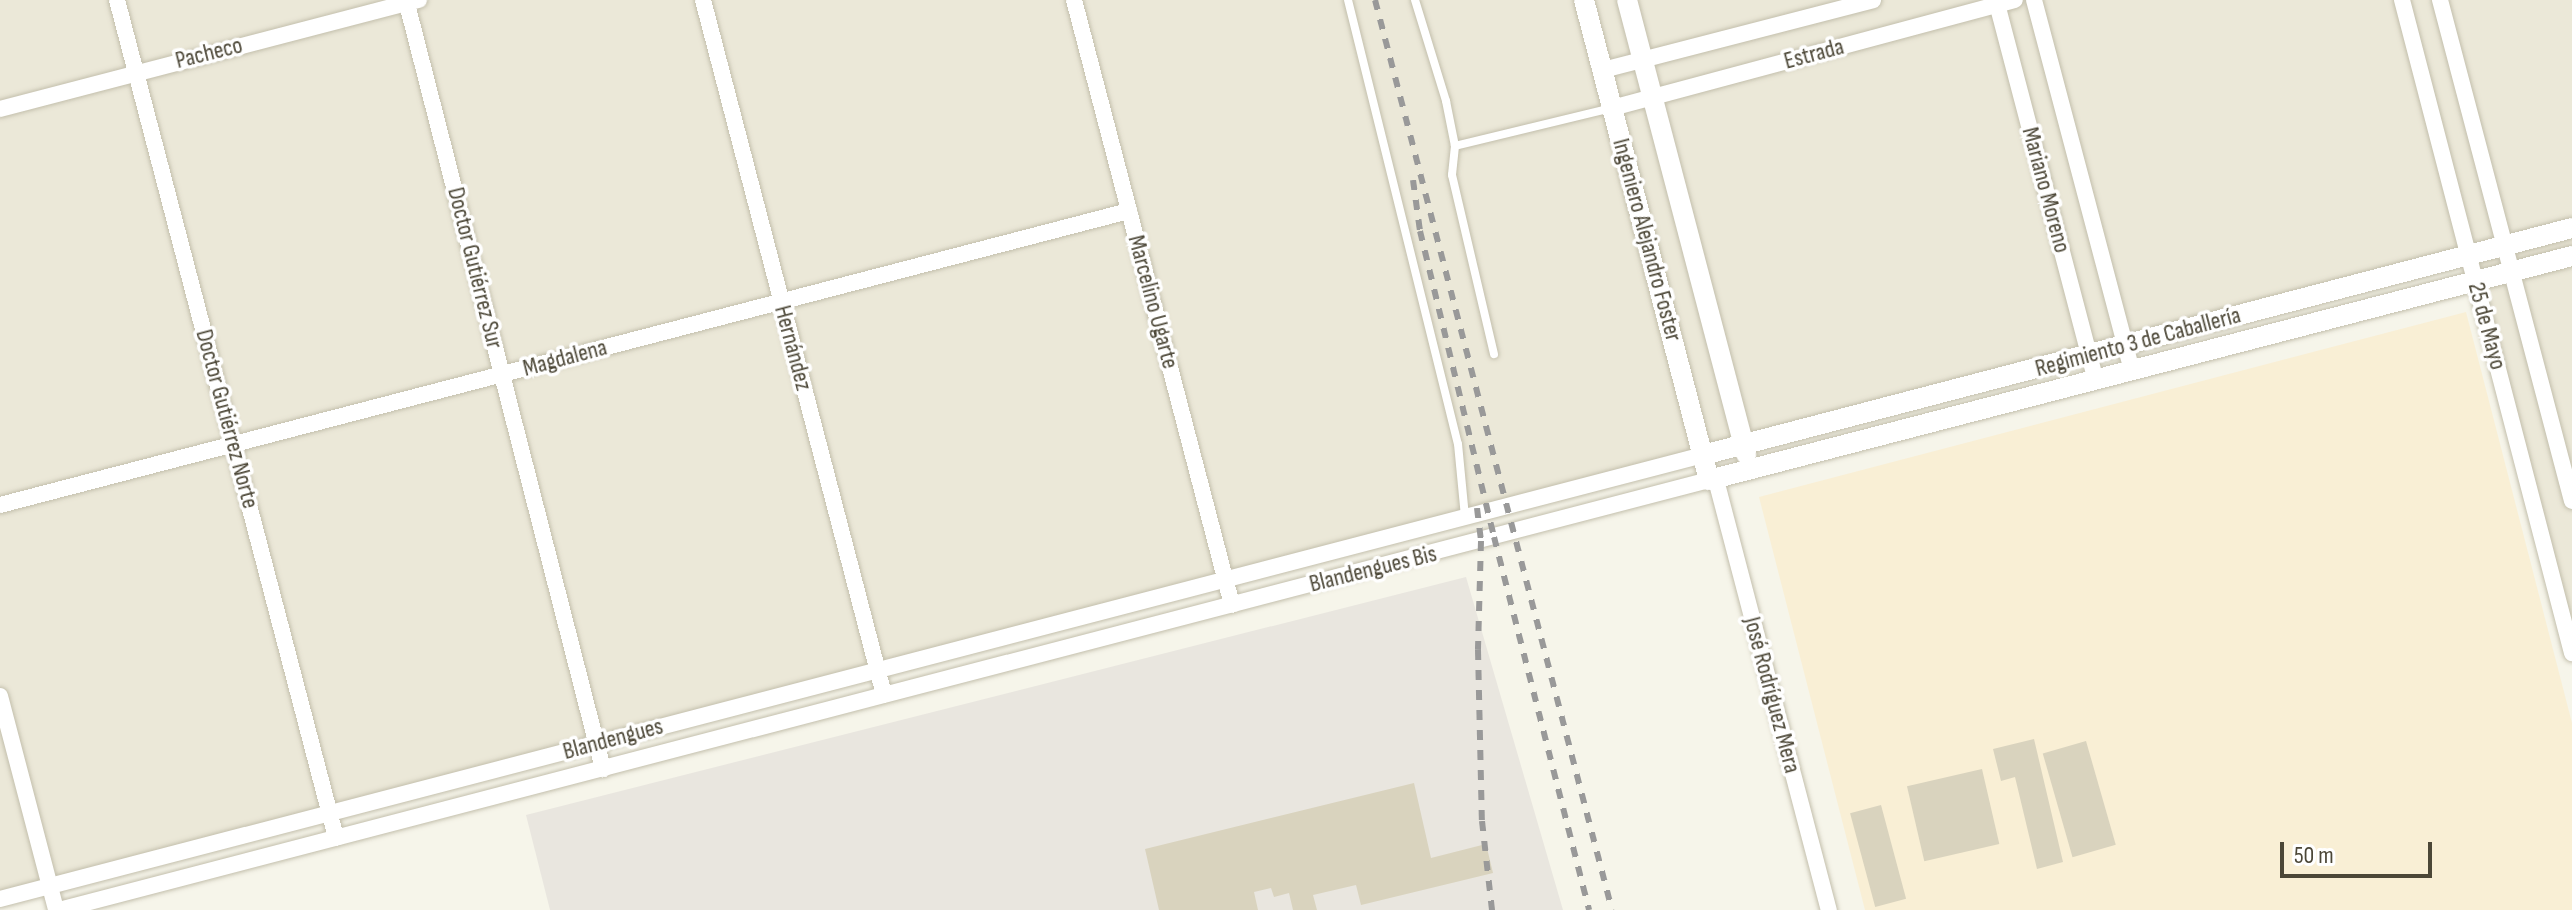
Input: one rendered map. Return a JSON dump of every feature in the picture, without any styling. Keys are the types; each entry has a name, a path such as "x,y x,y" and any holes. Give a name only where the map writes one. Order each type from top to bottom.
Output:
{"street":[{"name":"Doctor Gutiérrez Norte","path":"117,0 336,838"},
{"name":"Hernández","path":"703,0 884,695"},
{"name":"Marcelino Ugarte","path":"1074,0 1232,605"},
{"name":"Ingeniero Alejandro Foster","path":"1584,0 1703,455 1713,480"},
{"name":"Ingeniero Alejandro Foster","path":"1627,0 1750,470"},
{"name":"Estrada","path":"1603,70 1873,0"},
{"name":"Estrada","path":"1612,108 1996,2 2015,0"},
{"name":"Mariano Moreno","path":"2034,0 2132,371"},
{"name":"25 de Mayo","path":"2402,0 2572,653"},
{"name":"25 de Mayo","path":"2440,0 2572,501"},
{"name":"Pacheco","path":"0,109 411,1"},
{"name":"Doctor Gutiérrez Sur","path":"411,1 603,769"},
{"name":"Mariano Moreno","path":"1996,2 2096,380"},
{"name":"Magdalena","path":"0,505 1129,211"},
{"name":"Regimiento 3 de Caballería","path":"1703,455 2572,228"},
{"name":"Regimiento 3 de Caballería","path":"1713,480 2572,256"},
{"name":"Blandengues Bis","path":"1225,580 1703,455"},
{"name":"Blandengues Bis","path":"1232,605 1713,480"},
{"name":"José Rodríguez Mera","path":"1713,480 1829,910"},
{"name":"Blandengues","path":"0,899 1225,580"},
{"name":"Blandengues","path":"58,910 1232,605"},
{"path":"0,696 58,910"}],"lane":[{"path":"1348,0 1458,444 1465,517"},
{"path":"1415,0 1446,101 1455,146 1452,175 1494,354"},
{"path":"1455,146 1612,108"}],"shaded area":[{"path":"0,0 2572,0 2572,653 2469,256 0,899"},
{"path":"2466,312 2572,723 2572,910 1865,910 1759,497"},
{"path":"1466,577 1563,910 550,910 526,815"}],"building":[{"path":"2034,739 2063,862 2037,869 2015,777 2001,781 1993,749"},
{"path":"2086,741 2116,845 2073,857 2043,753"},
{"path":"1982,769 1999,844 1924,861 1907,786"},
{"path":"1414,783 1431,858 1486,844 1493,873 1361,905 1356,885 1313,895 1317,910 1293,910 1289,893 1274,897 1271,888 1254,892 1258,910 1159,910 1145,849"},
{"path":"1881,805 1906,899 1875,907 1850,813"}],"railway":[{"path":"1375,0 1612,910"},
{"path":"1413,180 1420,231 1589,910"},
{"path":"1477,508 1481,541 1478,650 1482,821 1492,910"}]}
